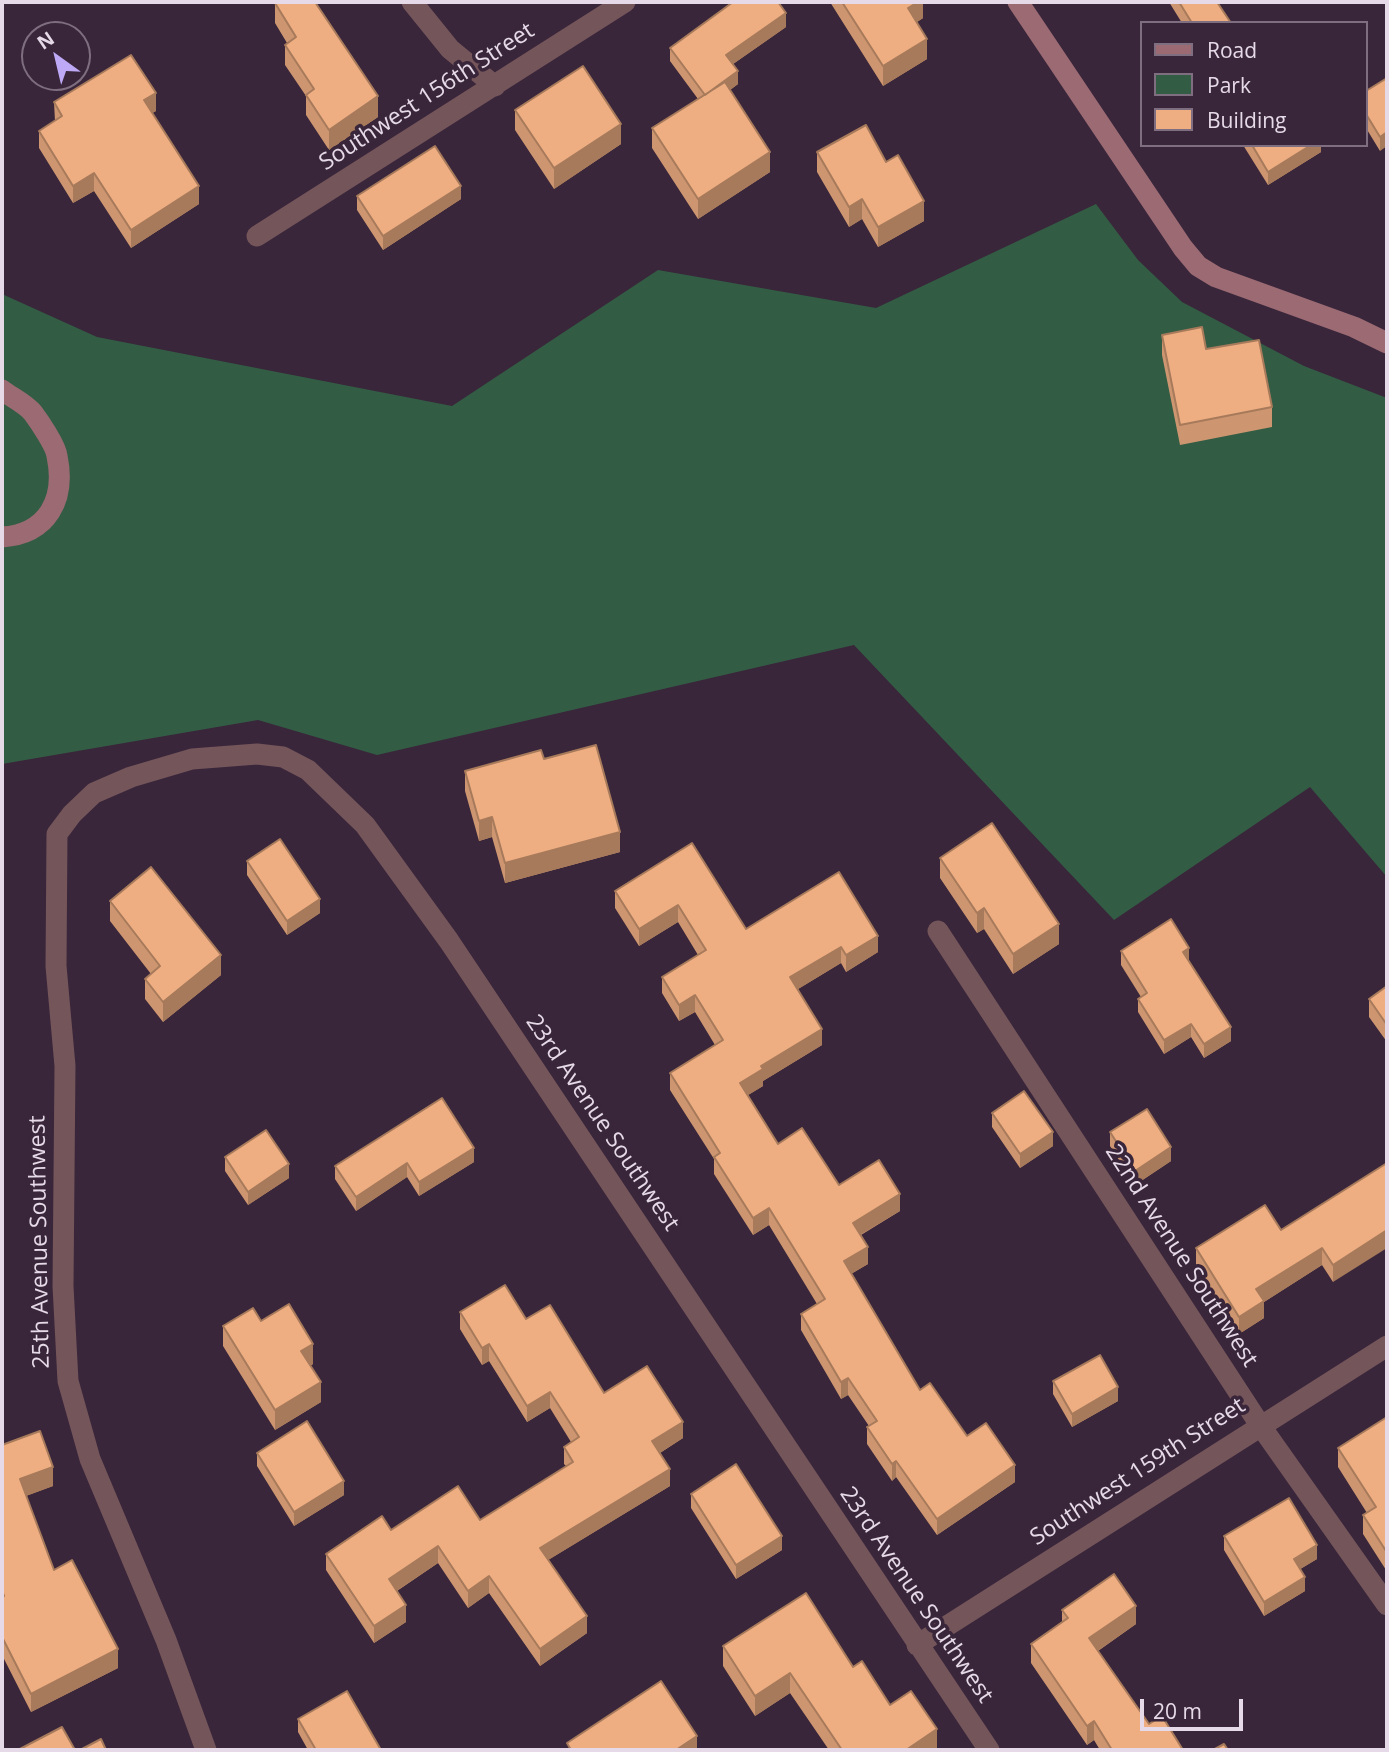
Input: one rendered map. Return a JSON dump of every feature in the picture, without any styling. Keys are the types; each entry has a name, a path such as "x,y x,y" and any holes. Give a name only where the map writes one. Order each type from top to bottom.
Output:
{"street":[{"path":"412,2 450,48 495,86"},
{"name":"Southwest 156th Street","path":"257,236 625,2"},
{"path":"1018,2 1183,248 1198,265 1216,276 1354,327 1387,343"},
{"path":"2,390 32,411 57,453 59,491 46,520 19,536 2,537"},
{"name":"23rd Avenue Southwest","path":"57,834 72,814 94,793 131,777 192,760 257,754 283,757 308,771 365,825 449,941 989,1750"},
{"name":"25th Avenue Southwest","path":"57,834 56,966 65,1066 63,1286 68,1381 90,1459 166,1640 206,1750"},
{"name":"22nd Avenue Southwest","path":"938,932 1259,1425 1387,1605"},
{"name":"Southwest 159th Street","path":"917,1645 1387,1346"}],"green space":[{"path":"1096,204 1138,260 1182,302 1304,366 1387,398 1387,877 1310,787 1114,920 854,645 377,755 258,720 2,764 2,294 97,337 452,406 658,270 876,308"}],"building":[{"path":"315,2 378,96 329,130 306,95 314,89 285,45 296,37 275,3"},
{"path":"733,2 778,2 786,13 726,55 738,71 705,95 670,48"},
{"path":"842,2 918,2 908,8 927,39 883,66"},
{"path":"1179,2 1217,2 1230,21 1191,21"},
{"path":"131,55 156,93 144,100 199,186 131,230 94,173 73,186 39,131 62,116 54,102 72,91 91,91 91,79"},
{"path":"583,66 621,124 554,168 515,110"},
{"path":"1387,78 1387,132 1380,137 1368,117 1368,90"},
{"path":"725,82 770,152 698,199 652,128"},
{"path":"866,125 886,162 898,155 924,201 878,227 862,199 849,207 817,152"},
{"path":"435,146 461,186 383,236 357,196"},
{"path":"1253,147 1308,147 1268,172"},
{"path":"1202,327 1206,349 1259,340 1272,407 1180,425 1162,335"},
{"path":"596,745 620,832 505,863 492,817 479,821 465,771 541,750 544,759"},
{"path":"992,823 1059,924 1013,954 984,908 977,913 940,858"},
{"path":"280,839 320,899 287,921 247,861"},
{"path":"692,843 746,929 839,872 878,936 846,955 841,947 790,977 822,1029 761,1066 763,1069 740,1083 778,1144 802,1128 839,1185 879,1160 900,1194 853,1223 868,1247 844,1261 920,1390 930,1383 967,1436 986,1423 1015,1465 937,1519 896,1461 892,1464 867,1427 877,1421 848,1378 841,1382 801,1314 825,1299 769,1208 753,1218 714,1157 720,1153 670,1073 723,1040 695,995 679,1005 662,977 706,950 678,905 639,929 615,891"},
{"path":"151,867 221,955 163,1002 145,979 160,966 110,901"},
{"path":"1171,919 1189,948 1183,952 1231,1027 1204,1044 1191,1024 1164,1040 1138,999 1147,993 1121,951"},
{"path":"1387,986 1387,1025 1369,999"},
{"path":"1024,1091 1053,1132 1020,1154 992,1113"},
{"path":"442,1098 474,1148 419,1182 407,1163 356,1197 335,1166"},
{"path":"1147,1109 1171,1147 1135,1171 1110,1132"},
{"path":"266,1130 289,1164 248,1192 225,1157"},
{"path":"1387,1163 1387,1230 1333,1265 1322,1248 1256,1289 1264,1301 1239,1317 1196,1248 1265,1205 1281,1230"},
{"path":"505,1285 526,1319 550,1305 604,1393 647,1366 683,1422 652,1441 670,1469 540,1548 587,1616 540,1649 489,1576 468,1591 438,1546 389,1579 406,1605 374,1626 326,1554 382,1516 391,1530 458,1486 480,1520 573,1462 564,1447 579,1437 550,1392 527,1406 489,1344 482,1348 460,1312"},
{"path":"289,1304 313,1344 301,1351 321,1382 275,1410 223,1326 253,1308 261,1321"},
{"path":"1100,1355 1118,1387 1072,1414 1053,1381"},
{"path":"1387,1417 1386,1551 1363,1515 1376,1507 1338,1448"},
{"path":"307,1421 344,1481 294,1512 257,1453"},
{"path":"40,1431 53,1467 20,1479 54,1570 72,1560 118,1649 31,1694 2,1637 2,1445"},
{"path":"736,1464 782,1536 736,1565 691,1494"},
{"path":"1289,1498 1317,1545 1294,1559 1305,1577 1264,1602 1224,1536"},
{"path":"1114,1574 1136,1606 1089,1638 1149,1724 1162,1716 1183,1750 1112,1750 1094,1721 1087,1726 1031,1644 1068,1618 1062,1610"},
{"path":"806,1593 853,1667 862,1661 890,1705 911,1691 937,1729 906,1750 842,1750 790,1673 755,1696 723,1646"},
{"path":"661,1681 697,1736 676,1750 571,1750 567,1743"},
{"path":"347,1691 381,1750 316,1750 298,1719"},
{"path":"62,1727 75,1750 18,1750"},
{"path":"101,1739 106,1750 80,1750"},
{"path":"1224,1744 1228,1750 1213,1750"}]}
